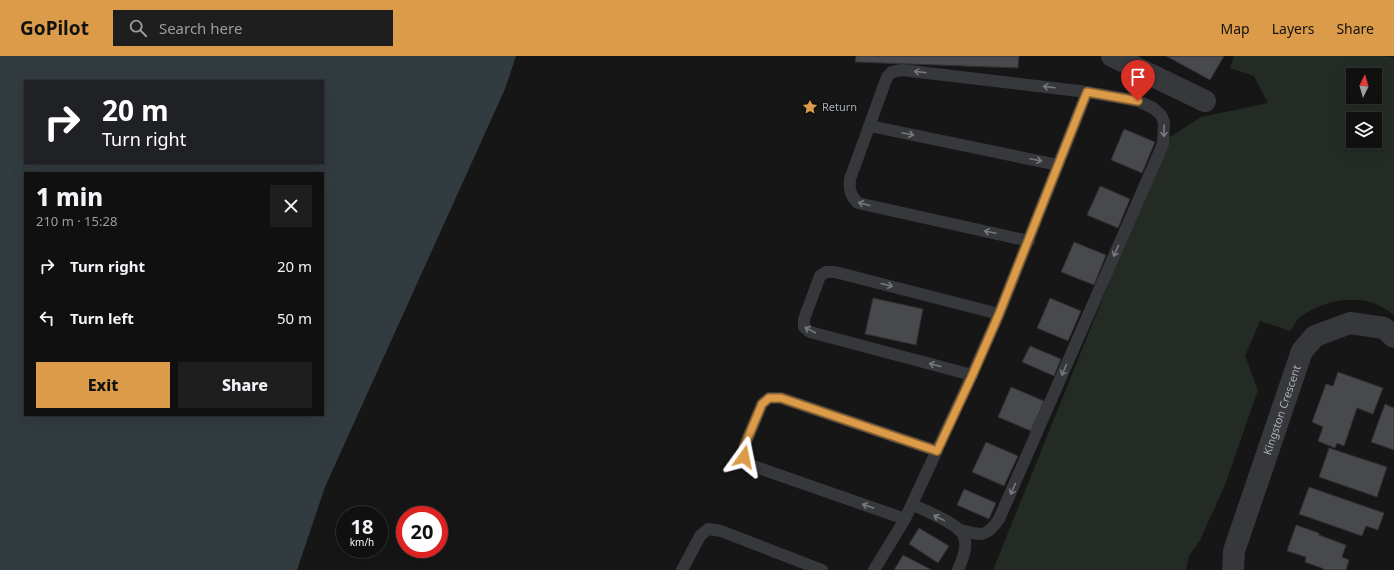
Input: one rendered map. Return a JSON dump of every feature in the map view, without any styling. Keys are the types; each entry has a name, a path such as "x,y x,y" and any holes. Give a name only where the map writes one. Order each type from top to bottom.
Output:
{"street":[{"path":"1112,56 1204,101"},
{"name":"Kingston Crescent","path":"1233,570 1234,551 1302,351 1315,336 1350,323 1384,328 1394,337"}],"lane":[{"path":"912,504 961,530 977,535 992,529 999,519 1163,144 1164,122 1161,115 1153,108 1138,101 1087,92 902,70 892,72 887,77 850,179 851,197 858,203 1028,241"},
{"path":"874,570 905,519 972,376 999,314 1087,92"},
{"path":"870,126 1058,165"},
{"path":"972,376 810,332 804,327 804,319 820,276 826,272 835,272 999,314"},
{"path":"905,519 750,465 744,457 744,447 762,404 769,398 781,398 937,451"},
{"path":"682,570 700,536 708,529 721,530 822,570"},
{"path":"958,570 965,552 964,536 961,530"}],"shaded area":[{"path":"0,56 516,56 505,89 325,487 297,570 0,570"},
{"path":"1234,56 1394,57 1394,316 1374,303 1352,300 1329,303 1308,312 1299,318 1290,331 1260,321 1245,356 1258,390 1225,485 1200,540 1189,556 1186,570 993,570 1167,139 1201,117 1268,103 1254,76 1230,68"}],"building":[{"path":"856,56 1019,56 1018,68 855,62"},
{"path":"1166,56 1224,56 1210,80"},
{"path":"1124,129 1155,142 1142,173 1111,160"},
{"path":"1100,186 1130,199 1118,228 1087,215"},
{"path":"1074,242 1106,255 1094,285 1061,272"},
{"path":"873,298 923,309 916,345 865,334"},
{"path":"1050,298 1081,311 1068,341 1037,328"},
{"path":"1030,346 1061,359 1054,376 1022,362"},
{"path":"1338,372 1383,388 1373,414 1357,408 1344,446 1337,443 1335,448 1318,441 1323,427 1312,422 1326,384 1333,386"},
{"path":"1011,387 1044,401 1031,431 998,417"},
{"path":"1385,404 1394,408 1394,450 1371,442"},
{"path":"986,442 1018,456 1004,486 972,472"},
{"path":"1329,448 1387,467 1377,497 1319,477"},
{"path":"1309,487 1384,513 1378,530 1366,526 1362,536 1299,514"},
{"path":"964,489 996,503 989,519 957,505"},
{"path":"1296,525 1346,545 1342,557 1349,560 1346,570 1323,570 1324,569 1305,562 1306,557 1287,551"},
{"path":"919,528 949,546 938,563 909,544"},
{"path":"903,555 932,570 894,570"}],"place":[{"name":"Return","path":"810,107"}],"route":[{"path":"744,457 744,447 762,404 769,398 781,398 937,451 999,314 1087,92 1138,101"}]}
